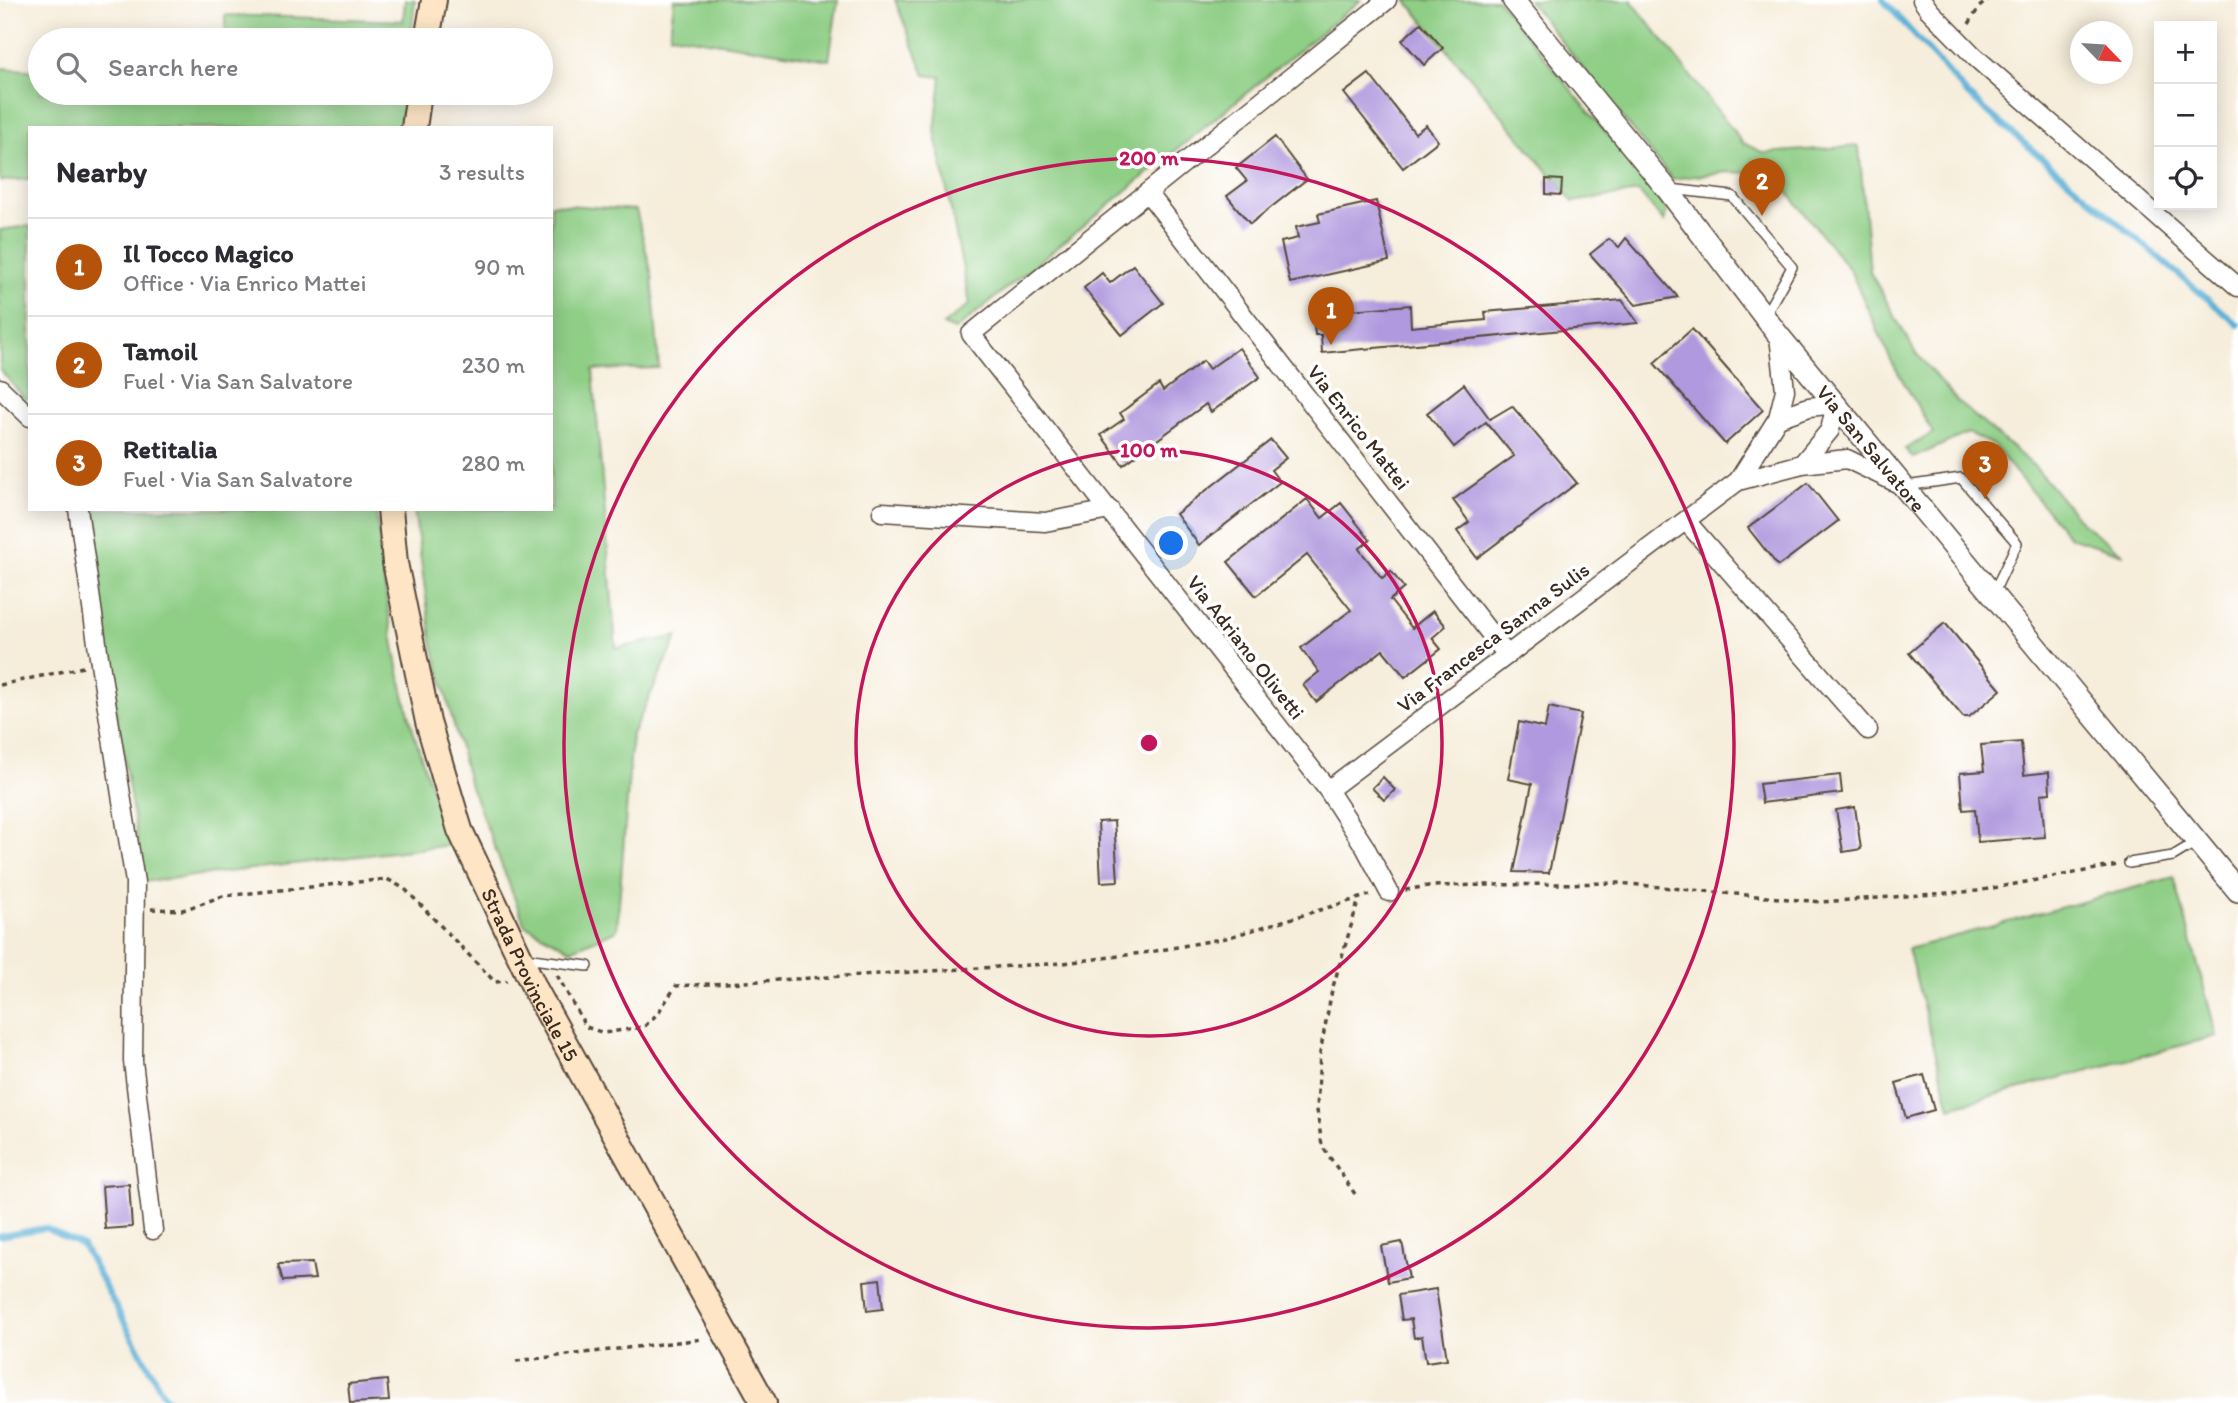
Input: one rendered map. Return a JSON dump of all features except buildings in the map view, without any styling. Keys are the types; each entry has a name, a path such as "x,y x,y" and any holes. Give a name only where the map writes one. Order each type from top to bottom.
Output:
{"main road":[{"path":"429,28 433,1"},
{"path":"414,126 417,105"},
{"name":"Strada Provinciale 15","path":"390,511 395,563 428,722 460,830 524,967 764,1403"}],"street":[{"path":"1148,193 1387,0"},
{"name":"Via San Salvatore","path":"1513,0 1667,189 1779,336 2238,891"},
{"path":"1922,0 1965,47 2238,287"},
{"name":"Via Adriano Olivetti","path":"1148,193 971,334 1328,790 1365,847 1389,892"},
{"name":"Via Enrico Mattei","path":"1148,193 1507,655"},
{"name":"Via Francesca Sanna Sulis","path":"1328,790 1738,481 1778,418 1785,390 1779,336"},
{"path":"0,388 28,416"},
{"path":"1778,418 1809,407 1836,404 1830,430 1802,464"},
{"name":"Via Francesca Sanna Sulis","path":"1738,481 1802,464 1847,459 1905,486"},
{"path":"882,512 1045,522 1110,510"},
{"path":"78,511 135,882 132,1061 153,1230"},
{"path":"1686,521 1868,730"}],"lane":[{"path":"420,105 425,126"},
{"path":"1667,189 1732,195 1792,267 1765,317"},
{"path":"1905,486 1961,478 2017,542 1993,593"},
{"path":"2129,863 2173,856 2197,841"},
{"path":"524,967 549,961 588,966"}],"path":[{"path":"1965,47 1969,25 1979,7 1988,0"},
{"path":"0,685 87,667 99,657"},
{"path":"549,961 586,1027 604,1033 644,1027 658,1013 676,986 1064,963 1150,952 1226,939 1359,899 1428,886 1618,883 1821,902 1977,891 2129,863"},
{"path":"135,908 184,910 223,896 387,879 405,889 495,982 524,967"},
{"path":"1355,1194 1322,1146 1317,1110 1320,1053 1332,990 1359,899"},
{"path":"516,1361 694,1341 726,1334"}],"green space":[{"path":"405,0 415,0 412,28 226,28 225,15 403,21"},
{"path":"674,0 838,0 829,60 670,35"},
{"path":"895,0 1361,0 955,330 943,325 970,304 935,131 941,77 925,75"},
{"path":"1406,0 1498,0 1653,190 1667,210 1664,222 1639,192 1573,202"},
{"path":"1528,0 1631,0 1743,143 1764,153 1859,146 1870,272 1915,352 1957,401 2035,467 2081,522 2124,554 2069,537 1993,445 1968,433 1913,458 1905,449 1933,433 1892,362 1850,270 1773,174 1728,172 1672,179"},
{"path":"0,68 28,70 28,105 403,105 400,126 28,126 28,179 0,181"},
{"path":"553,204 636,210 652,275 659,368 593,370 616,648 678,636 632,734 617,930 571,950 525,925 468,779 432,641 414,511 553,511"},
{"path":"28,226 28,398 25,399 0,370 0,230"},
{"path":"90,511 376,511 386,598 402,686 421,756 451,845 144,882 91,532"},
{"path":"2174,877 2217,1036 1950,1107 1908,949"}],"waterway":[{"path":"1883,0 1969,96 2238,325"},
{"path":"0,1236 45,1228 83,1246 168,1403"}],"place":[{"name":"Tamoil","path":"1762,216"},
{"name":"Il Tocco Magico","path":"1331,345"},
{"name":"Retitalia","path":"1985,499"}]}
